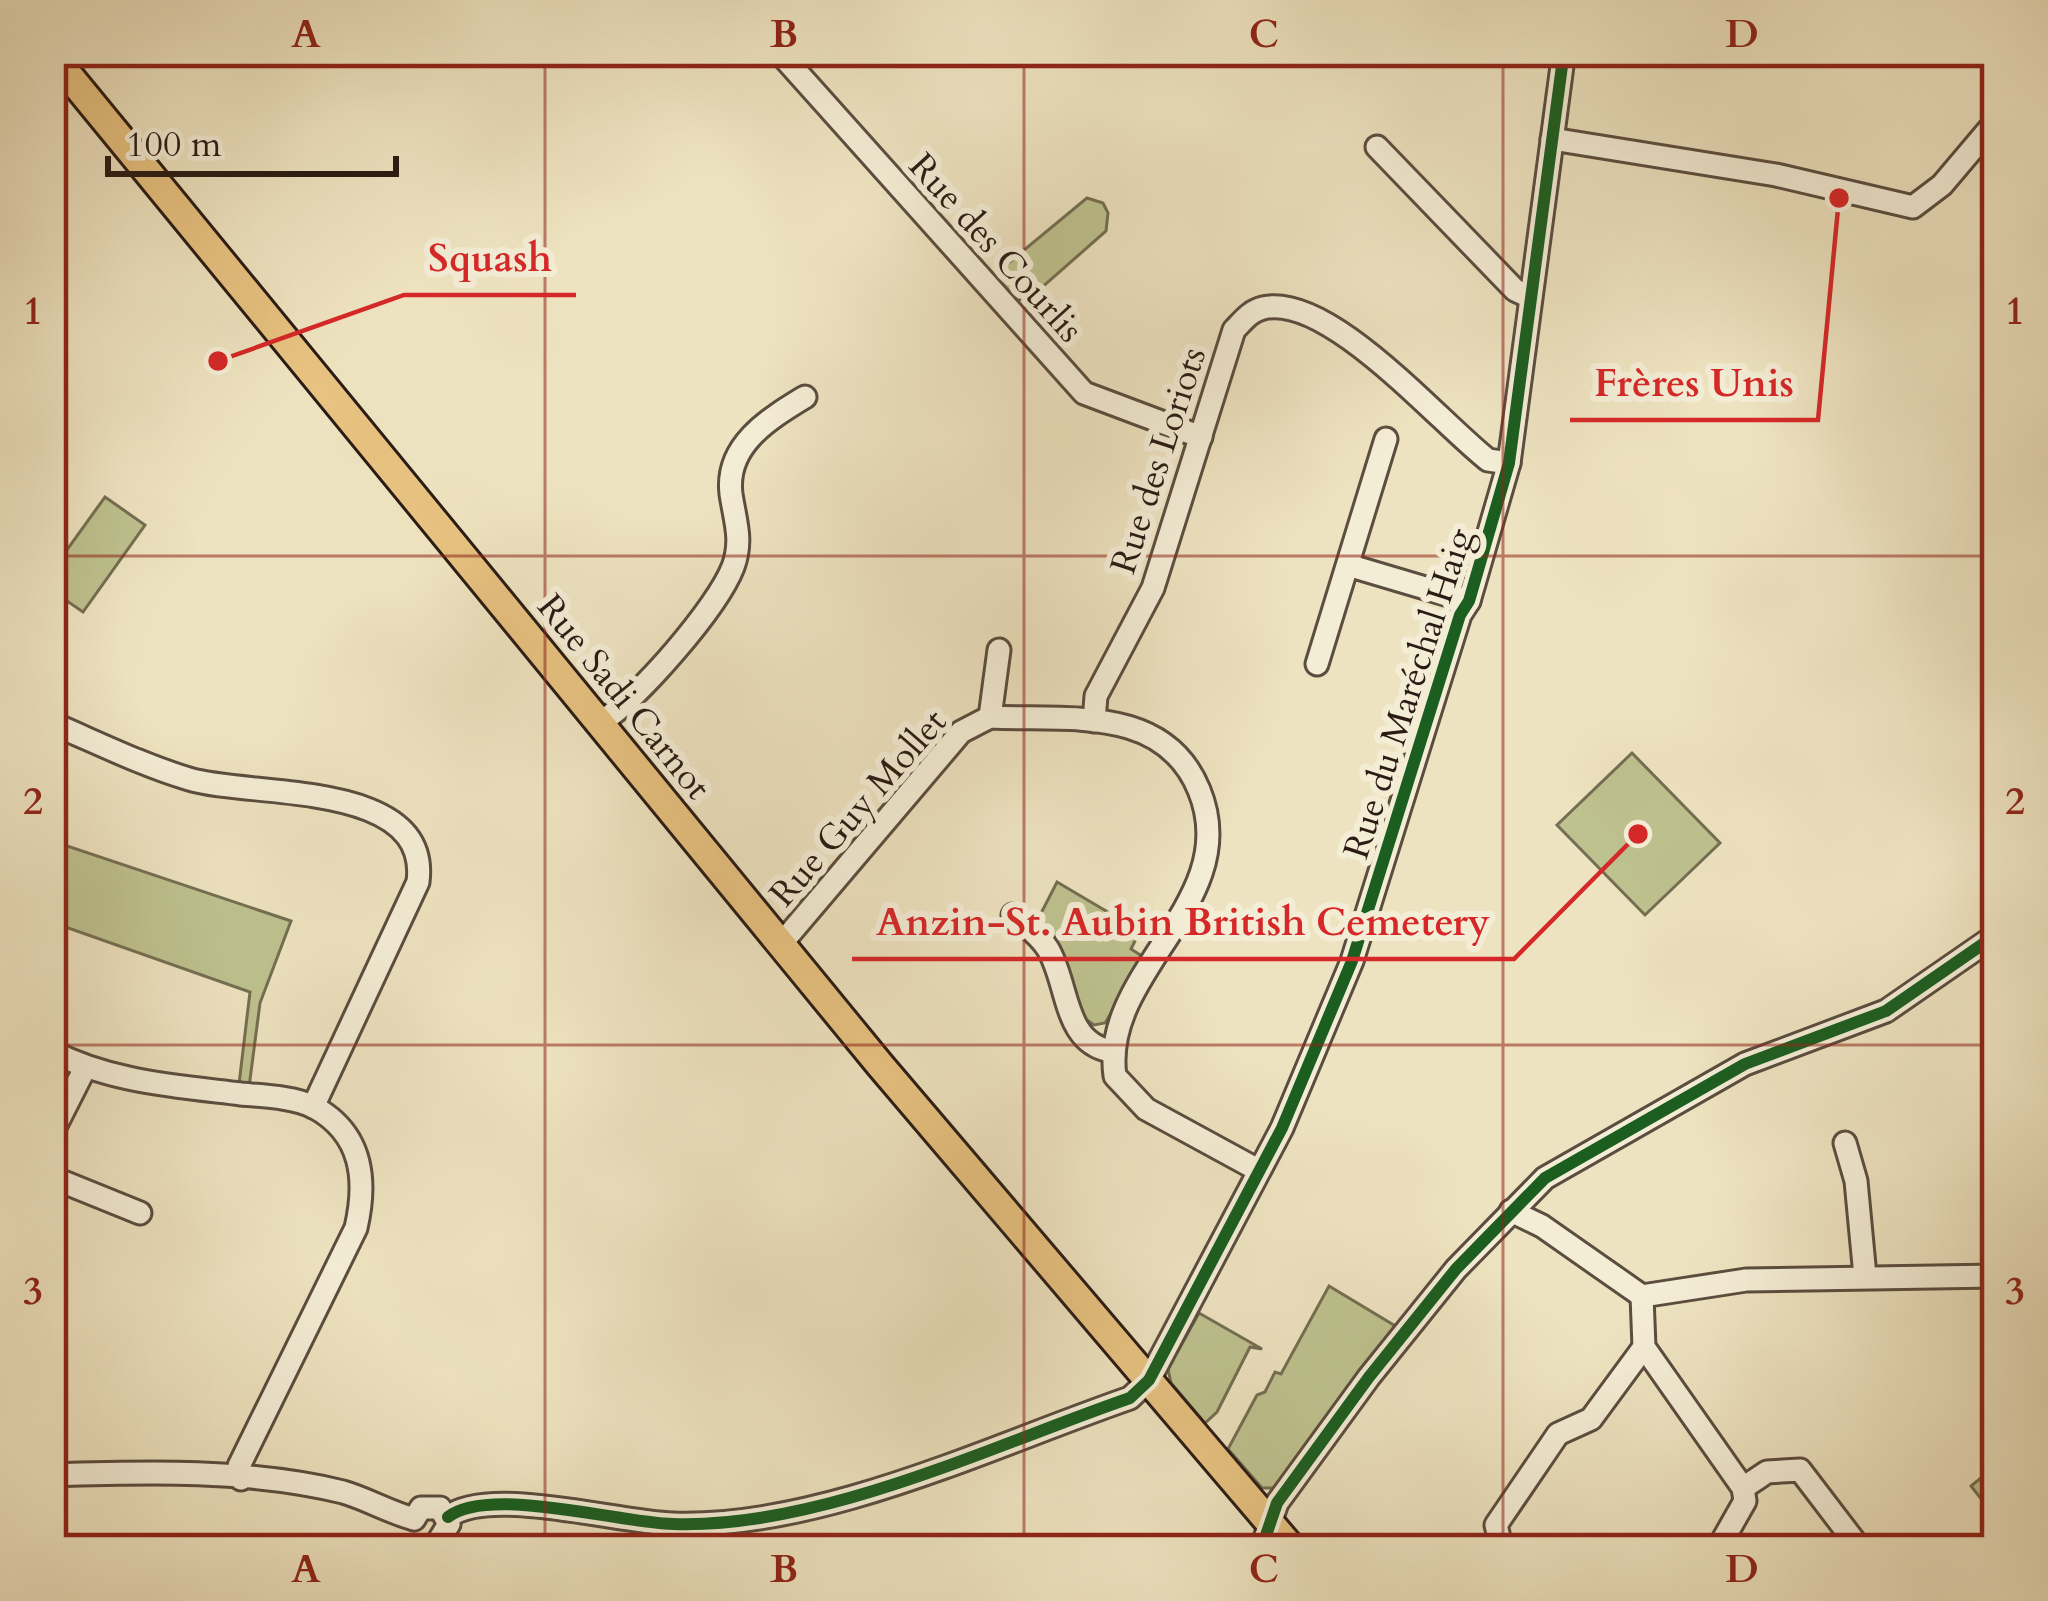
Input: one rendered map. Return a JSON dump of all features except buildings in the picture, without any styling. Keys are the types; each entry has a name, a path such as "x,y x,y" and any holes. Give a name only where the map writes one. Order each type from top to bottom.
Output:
{"main road":[{"name":"Rue Sadi Carnot","path":"51,54 781,944 1149,1380 1265,1537 1293,1550"}],"street":[{"name":"Rue des Courlis","path":"778,51 1084,393 1201,437"},
{"name":"Rue du Maréchal Haig","path":"1149,1380 1282,1128 1352,961 1460,615 1469,601 1509,463 1564,51"},
{"path":"1552,139 1776,175 1913,207 1942,185 1997,119"},
{"path":"1377,147 1515,290 1530,297"},
{"name":"Rue des Loriots","path":"1094,721 1096,696 1153,588 1234,330 1251,313 1282,307 1313,314 1333,325 1488,460 1509,463"},
{"path":"601,722 638,695 719,593 734,565 740,526 731,493 733,462 768,420 806,397"},
{"path":"1317,664 1351,566 1386,440"},
{"path":"1351,566 1469,601"},
{"name":"Rue Guy Mollet","path":"781,944 961,732 990,716 999,650"},
{"path":"990,716 1139,727 1174,749 1196,783 1211,841 1207,867 1111,1051 1115,1076 1146,1108 1258,1170"},
{"path":"51,723 193,781 327,797 371,812 412,839 420,866 418,882 313,1107"},
{"path":"1013,915 1048,948 1080,1034 1094,1048 1111,1051"},
{"path":"1265,1537 1276,1503 1369,1377 1456,1269 1545,1178 1635,1122 1745,1064 1886,1011 1996,935"},
{"path":"51,1051 85,1068 131,1080 313,1107 346,1136 366,1186 356,1228 239,1466 241,1479"},
{"path":"51,1135 85,1068"},
{"path":"1845,1143 1856,1181 1865,1276"},
{"path":"51,1177 120,1196 140,1213"},
{"path":"1511,1210 1642,1296 1746,1280 1997,1276"},
{"path":"1642,1296 1644,1346 1743,1488 1745,1501 1721,1546"},
{"path":"1502,1550 1496,1525 1558,1434 1592,1419 1644,1346"},
{"path":"448,1517 484,1504 674,1524 816,1508 1130,1398 1149,1380"},
{"path":"1743,1488 1767,1472 1801,1470 1858,1546"},
{"path":"51,1474 241,1479 340,1492 413,1519"},
{"path":"434,1506 448,1517 444,1545 417,1536 413,1519 421,1508 434,1506"}],"green space":[{"path":"1087,198 1103,203 1108,213 1106,231 1031,297 1015,301 999,285 1001,269"},
{"path":"105,497 145,525 83,612 51,590 51,572"},
{"path":"1632,753 1720,843 1645,915 1557,825"},
{"path":"51,835 67,846 291,921 260,1003 248,1095 239,1084 250,992 51,922"},
{"path":"1057,882 1140,931 1131,949 1145,958 1105,1023 1094,1025 1080,1015 1036,923"},
{"path":"1329,1286 1397,1327 1276,1488 1262,1488 1228,1449 1257,1395 1265,1392 1275,1372 1281,1374"},
{"path":"1199,1313 1262,1349 1250,1347 1217,1412 1205,1423 1171,1383 1168,1369"},
{"path":"1997,1465 1997,1519 1971,1486"}],"cycle path":[{"path":"448,1517 493,1504 673,1524 787,1513 846,1499 963,1460 1130,1398 1149,1380 1282,1128 1352,961 1460,615 1469,601 1509,463 1564,51"},
{"path":"1261,1550 1277,1503 1369,1377 1456,1269 1545,1178 1745,1064 1886,1011 1996,935"}],"place":[{"name":"Frères Unis","path":"1839,198"},
{"name":"Squash","path":"218,361"},
{"name":"Anzin-St. Aubin British Cemetery","path":"1638,834"}]}
